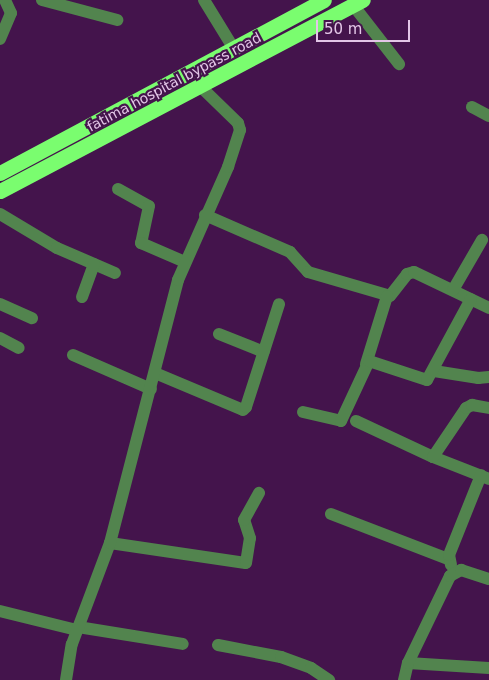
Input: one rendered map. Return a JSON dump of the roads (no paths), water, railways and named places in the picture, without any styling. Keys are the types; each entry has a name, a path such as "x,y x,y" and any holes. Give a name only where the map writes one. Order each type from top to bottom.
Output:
{"highway":[{"name":"fatima hospital bypass road","path":"0,172 324,0"},
{"name":"fatima hospital bypass road","path":"0,192 358,3"},
{"path":"154,91 163,107"}],"street":[{"path":"42,0 118,20"},
{"path":"204,0 234,49"},
{"path":"0,39 11,13 8,1"},
{"path":"358,3 399,64"},
{"path":"66,680 78,628 110,543 151,389 175,289 205,215 228,167 240,126 201,87"},
{"path":"472,107 489,116"},
{"path":"118,190 149,206 141,243 186,262"},
{"path":"0,214 58,248 115,273"},
{"path":"205,215 290,252 308,272 387,296 394,294 410,271 489,308"},
{"path":"454,290 482,240"},
{"path":"82,297 94,264"},
{"path":"303,412 341,421 366,364 387,296"},
{"path":"366,364 374,362 423,381 434,371 471,299"},
{"path":"0,304 32,318"},
{"path":"155,373 243,410 246,407 279,304"},
{"path":"219,334 264,352"},
{"path":"0,338 19,348"},
{"path":"73,355 151,389"},
{"path":"434,371 478,378 489,377"},
{"path":"433,458 466,408 472,405 489,408"},
{"path":"356,421 433,458 485,477 448,559"},
{"path":"110,543 246,563 250,538 244,520 259,493"},
{"path":"331,514 448,559 455,572"},
{"path":"455,572 489,579"},
{"path":"404,680 408,663 455,572"},
{"path":"0,611 78,628 183,644"},
{"path":"218,645 281,657 311,668 329,680"},
{"path":"408,663 489,668"}]}
